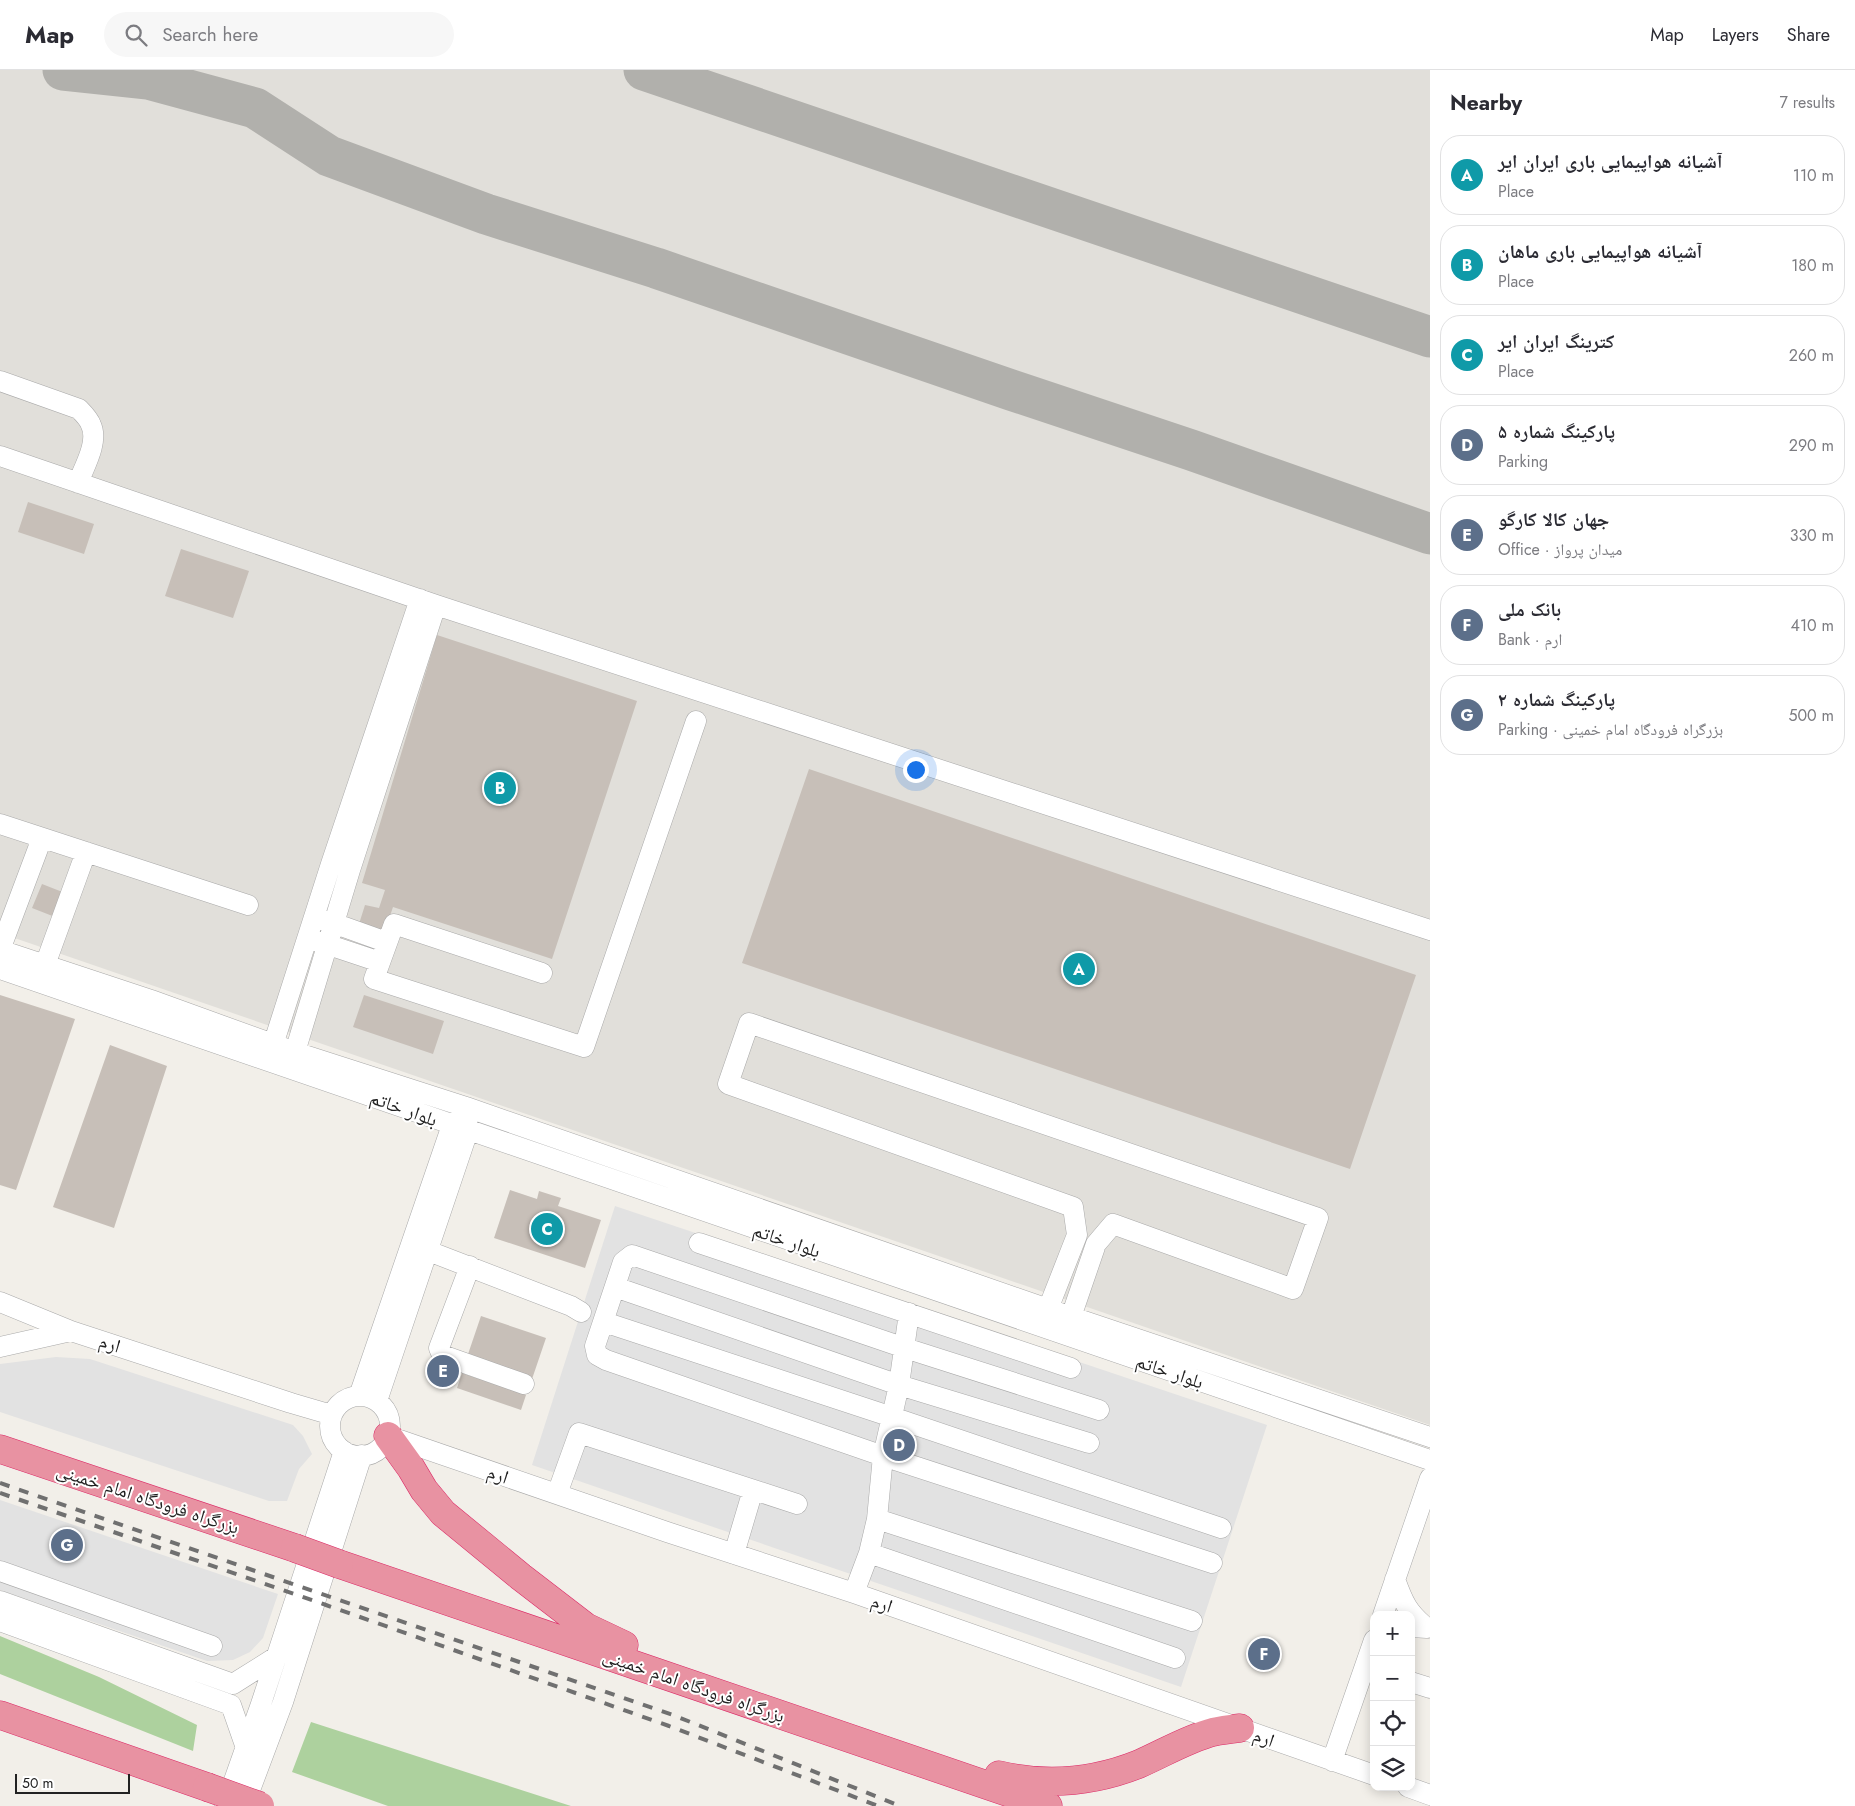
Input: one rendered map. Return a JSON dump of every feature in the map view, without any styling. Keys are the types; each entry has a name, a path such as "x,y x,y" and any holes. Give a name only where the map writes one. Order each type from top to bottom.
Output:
{"highway":[{"path":"388,1436 424,1490 443,1513 557,1605 586,1627 726,1696"},
{"name":"بزرگراه فرودگاه امام خمینی","path":"0,1449 1048,1806"},
{"path":"0,1715 216,1797 260,1806"},
{"path":"872,1745 1021,1780 1055,1782 1096,1778 1137,1764 1198,1737 1240,1728"}],"street":[{"path":"0,382 79,409 86,417 92,426 93,437 91,448 78,483"},
{"path":"0,456 428,602 1430,930"},
{"path":"42,838 0,950 12,967 273,1045 287,1058 327,945 324,920 331,864 428,602"},
{"path":"542,973 394,924 374,979 584,1047 696,721"},
{"path":"0,824 248,905"},
{"path":"45,965 86,852"},
{"path":"273,1045 308,938 324,920"},
{"path":"324,920 386,942"},
{"path":"308,938 380,962"},
{"path":"12,967 45,965 148,1009"},
{"name":"بلوار خاتم","path":"148,1009 287,1058 460,1128 1430,1460"},
{"path":"1048,1309 1077,1235 1073,1207 728,1084 749,1023 1318,1218 1293,1289 1113,1224 1096,1244 1072,1317"},
{"name":"بلوار خاتم","path":"287,1058 466,1107 1048,1309 1430,1437"},
{"path":"368,1399 466,1107"},
{"path":"699,1243 1072,1368"},
{"path":"420,1247 571,1306 581,1312"},
{"path":"1099,1410 905,1348 632,1255 623,1262 595,1346 597,1355 606,1360 883,1456 1212,1563"},
{"path":"470,1266 439,1348 442,1355 524,1384"},
{"path":"615,1287 899,1385 1089,1443"},
{"name":"ارم","path":"0,1302 71,1331 332,1415"},
{"path":"854,1593 869,1553 877,1518 883,1456 899,1385 909,1313"},
{"path":"604,1322 1221,1528"},
{"path":"0,1347 71,1331"},
{"path":"368,1399 384,1408 389,1417 390,1427 388,1436 378,1450 353,1453 336,1444 330,1425 332,1415 343,1401 368,1399"},
{"path":"557,1494 579,1434 797,1504"},
{"name":"ارم","path":"388,1436 854,1593 1370,1775"},
{"path":"216,1797 246,1748 276,1657 353,1453"},
{"path":"244,1806 283,1702 353,1453"},
{"path":"1384,1611 1430,1478"},
{"path":"734,1554 753,1490"},
{"path":"877,1518 1192,1621"},
{"path":"869,1553 1175,1658"},
{"path":"0,1571 212,1646"},
{"path":"1395,1579 1402,1600 1412,1616 1423,1628"},
{"path":"0,1601 233,1684 276,1657"},
{"path":"0,1621 231,1706 246,1748"},
{"path":"1332,1761 1370,1652"},
{"path":"1415,1683 1430,1688"},
{"path":"1354,1699 1370,1690"},
{"path":"1415,1790 1430,1795"}],"shaded area":[{"path":"0,70 1430,70 1430,1425 0,933"},
{"path":"615,1206 1267,1425 1181,1687 532,1465"},
{"path":"56,1357 90,1359 293,1425 303,1436 312,1454 299,1469 287,1501 269,1501 0,1412 0,1364"},
{"path":"0,1500 278,1594 263,1638 250,1652 233,1660 207,1661 0,1590"}],"green space":[{"path":"0,1636 99,1677 197,1725 193,1751 0,1674"},
{"path":"311,1722 571,1806 388,1806 292,1772"}],"building":[{"path":"28,502 94,524 84,554 18,532"},
{"path":"181,549 249,571 233,618 165,596"},
{"path":"437,635 637,701 552,959 393,907 385,931 359,924 365,905 379,908 385,890 362,883"},
{"path":"809,769 1416,975 1350,1169 742,963"},
{"path":"42,884 65,893 55,917 32,908"},
{"path":"0,995 75,1019 16,1190 0,1185"},
{"path":"364,995 444,1021 433,1054 353,1027"},
{"path":"110,1045 167,1066 114,1228 53,1207"},
{"path":"510,1190 537,1199 539,1191 561,1198 558,1206 601,1220 585,1268 494,1238"},
{"path":"481,1316 546,1338 531,1382 466,1360"},
{"path":"462,1373 526,1395 521,1410 457,1388"}],"taxiway":[{"path":"63,70 148,79 255,108 329,156 486,214 656,268 1191,450 1430,534"},
{"path":"644,70 1430,337"}],"railway":[{"path":"0,1483 673,1715 900,1806"},
{"path":"0,1493 669,1726 878,1806"}],"place":[{"name":"آشیانه هواپیمایی باری ماهان","path":"500,788"},
{"name":"آشیانه هواپیمایی باری ایران ایر","path":"1079,969"},
{"name":"کترینگ ایران ایر","path":"547,1229"},
{"name":"جهان کالا کارگو","path":"443,1371"},
{"name":"پارکینگ شماره ۵","path":"899,1445"},
{"name":"پارکینگ شماره ۲","path":"67,1545"},
{"name":"بانک ملی","path":"1264,1654"}]}
